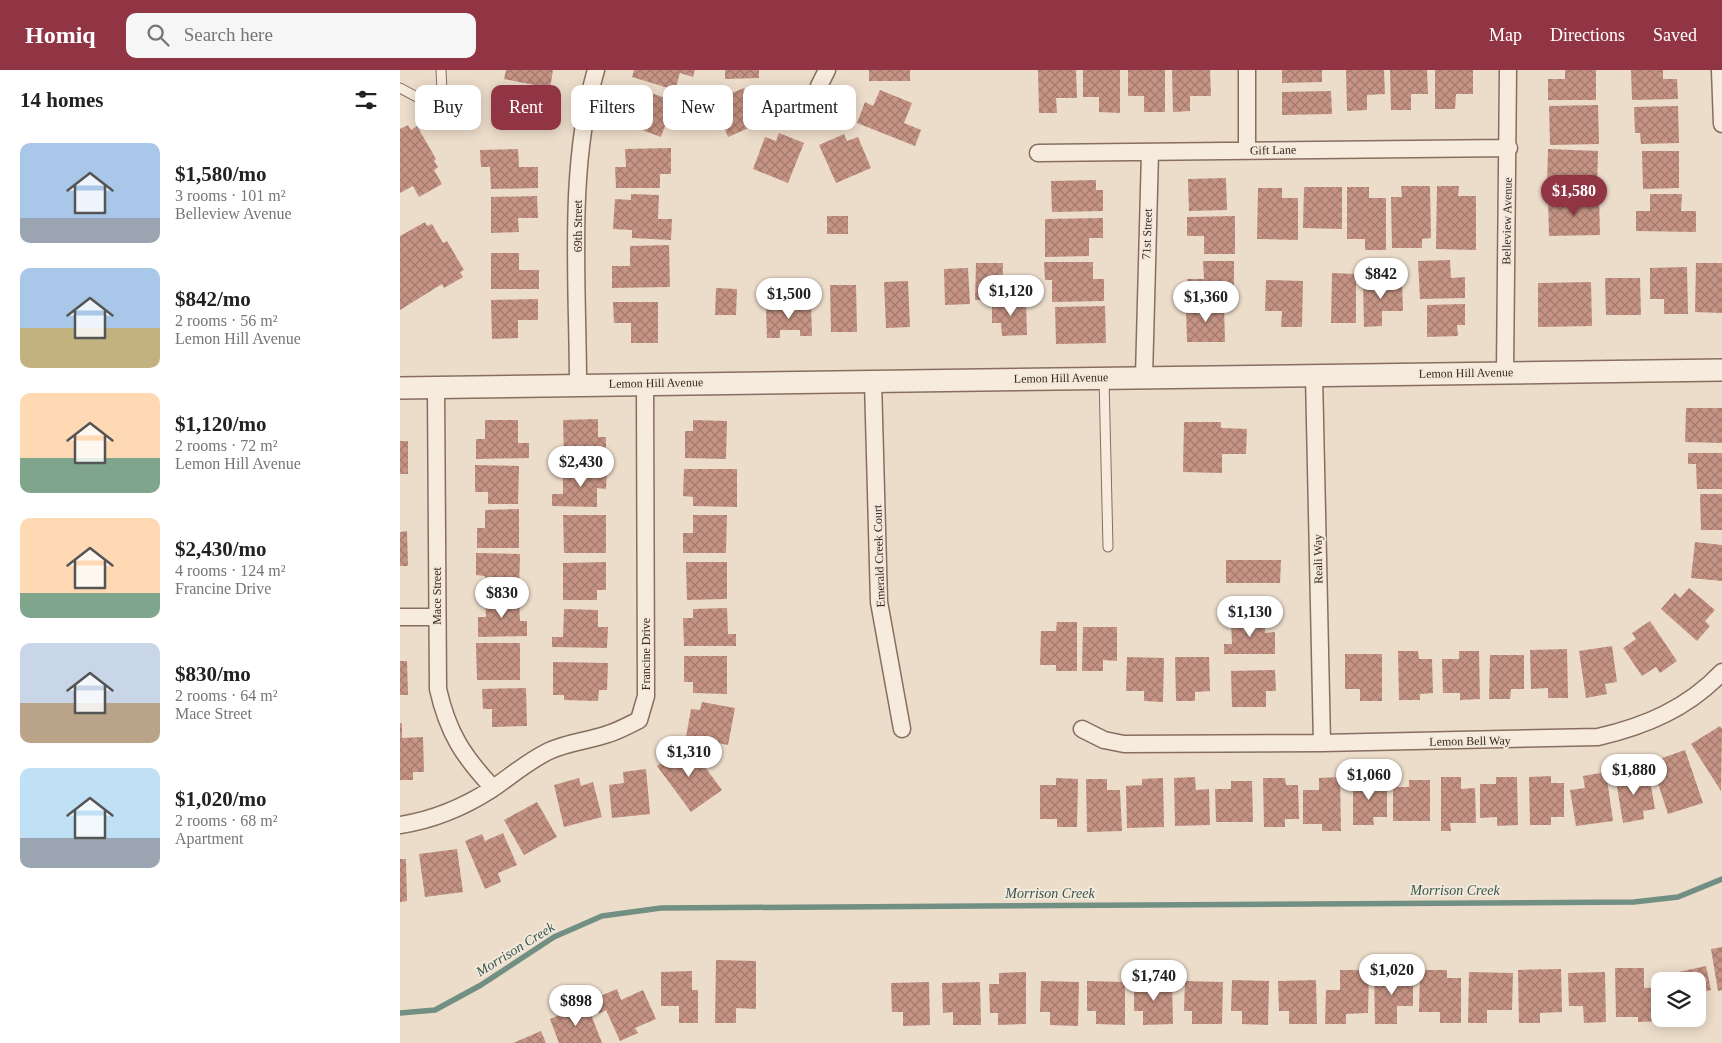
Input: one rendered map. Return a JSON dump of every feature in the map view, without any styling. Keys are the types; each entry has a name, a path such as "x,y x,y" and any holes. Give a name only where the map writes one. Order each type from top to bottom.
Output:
{"street":[{"name":"69th Street","path":"578,385 578,191 585,114 596,70"},
{"path":"820,85 827,70"},
{"path":"1248,70 1248,150"},
{"name":"Belleview Avenue","path":"1505,372 1509,148 1508,70"},
{"path":"1720,70 1722,124"},
{"name":"Gift Lane","path":"1038,153 1509,148"},
{"name":"71st Street","path":"1144,377 1150,152"},
{"name":"Lemon Hill Avenue","path":"400,388 645,383 1722,370"},
{"name":"Reali Way","path":"1314,375 1322,743"},
{"name":"Emerald Creek Court","path":"873,381 879,602 902,729"},
{"name":"Francine Drive","path":"400,825 433,818 464,806 493,788 526,763 550,750 578,740 607,734 639,720 646,696 645,383"},
{"name":"Mace Street","path":"436,387 438,689 444,718 457,745 471,765 493,788"},
{"path":"400,616 437,617"},
{"name":"Lemon Bell Way","path":"1082,729 1104,740 1124,744 1322,743 1598,737 1631,729 1659,718 1685,704 1722,672"}],"lane":[{"path":"400,88 442,111 442,70"},
{"path":"1104,378 1108,547"}],"building":[{"path":"506,70 553,70 550,85 535,85 504,79"},
{"path":"634,70 695,70 693,77 680,73 676,85 663,86 632,77"},
{"path":"725,70 759,70 759,78 725,79"},
{"path":"869,70 910,70 910,81 869,81"},
{"path":"1038,70 1076,70 1077,98 1056,98 1057,113 1039,113"},
{"path":"1083,70 1120,70 1120,113 1099,112 1099,97 1083,97"},
{"path":"1128,70 1165,70 1165,112 1144,112 1144,96 1128,96"},
{"path":"1172,70 1210,70 1211,96 1190,96 1190,111 1173,112"},
{"path":"1282,70 1322,70 1322,82 1282,83"},
{"path":"1346,70 1384,70 1385,94 1367,95 1367,110 1347,111"},
{"path":"1390,70 1427,70 1428,94 1411,94 1411,110 1391,110"},
{"path":"1435,70 1473,70 1473,94 1456,94 1455,109 1435,109"},
{"path":"1565,70 1596,70 1596,100 1548,100 1548,79 1565,79"},
{"path":"1631,70 1663,70 1663,79 1677,79 1678,99 1632,100"},
{"path":"743,88 744,130 728,137 725,130 733,130 733,93"},
{"path":"880,90 912,103 904,123 921,130 915,146 857,123 865,102 873,106"},
{"path":"1331,91 1332,114 1282,115 1282,92"},
{"path":"653,94 663,97 664,130 661,137 642,130 653,130"},
{"path":"1598,105 1599,144 1550,145 1549,106"},
{"path":"1678,106 1679,143 1641,144 1640,133 1635,133 1634,107"},
{"path":"408,125 411,130 415,127 415,130 419,130 436,159 434,161 438,167 434,170 442,184 419,197 413,186 400,193 400,129"},
{"path":"779,133 804,143 788,183 753,169 765,137 776,141"},
{"path":"844,134 847,141 858,137 871,168 836,183 819,145"},
{"path":"671,148 671,174 660,174 660,188 616,188 615,167 626,167 625,149"},
{"path":"518,149 519,167 538,167 538,188 491,189 490,167 481,167 480,150"},
{"path":"1548,149 1598,151 1597,187 1547,186"},
{"path":"1642,151 1679,151 1679,188 1643,189"},
{"path":"1226,178 1227,210 1189,211 1188,179"},
{"path":"1096,180 1096,190 1103,190 1103,211 1052,212 1051,181"},
{"path":"1401,186 1430,186 1431,238 1422,239 1422,248 1392,248 1391,197 1402,197"},
{"path":"1437,186 1459,186 1458,196 1476,196 1476,250 1436,249"},
{"path":"1304,187 1342,187 1342,229 1303,228"},
{"path":"1347,187 1369,187 1369,198 1386,198 1386,250 1365,250 1365,239 1347,239"},
{"path":"1258,188 1282,188 1282,198 1298,198 1298,240 1257,239"},
{"path":"631,194 659,195 658,219 672,219 671,240 632,238 632,230 613,229 615,199 631,200"},
{"path":"1650,194 1682,194 1681,211 1696,211 1696,232 1636,231 1636,211 1650,211"},
{"path":"537,196 538,218 518,218 519,232 491,233 491,197"},
{"path":"1599,197 1600,235 1549,236 1548,198"},
{"path":"827,216 848,216 848,234 827,234"},
{"path":"1235,216 1235,254 1204,254 1204,236 1187,236 1187,217"},
{"path":"1103,218 1103,238 1089,238 1089,256 1045,257 1045,219"},
{"path":"425,222 427,226 432,224 443,243 447,241 464,270 460,272 463,277 444,288 442,284 400,310 400,236"},
{"path":"669,245 670,287 612,288 612,266 630,266 630,246"},
{"path":"491,253 519,253 519,270 539,270 539,289 491,289"},
{"path":"1450,260 1451,278 1465,277 1465,298 1420,299 1418,261"},
{"path":"1203,261 1234,261 1234,298 1188,299 1187,279 1204,279"},
{"path":"1044,262 1093,262 1093,279 1104,279 1104,301 1052,302 1052,280 1045,280"},
{"path":"976,263 1003,263 1002,300 975,300"},
{"path":"1696,263 1722,263 1722,313 1695,312"},
{"path":"1687,267 1688,314 1664,314 1664,299 1650,299 1650,268"},
{"path":"968,268 970,304 945,305 944,269"},
{"path":"1332,273 1356,274 1356,323 1331,323"},
{"path":"1605,278 1640,278 1641,315 1606,315"},
{"path":"1266,280 1303,281 1302,327 1281,327 1282,311 1265,311"},
{"path":"1402,280 1403,311 1382,311 1382,326 1364,327 1363,281"},
{"path":"908,281 910,327 886,328 884,282"},
{"path":"1591,282 1592,326 1538,327 1538,283"},
{"path":"830,285 856,285 857,332 831,332"},
{"path":"716,288 737,289 736,315 715,315"},
{"path":"538,299 538,320 518,320 518,338 492,339 491,300"},
{"path":"1026,301 1027,335 1002,336 1001,323 992,323 992,302"},
{"path":"613,302 658,302 658,343 631,343 631,323 614,323"},
{"path":"1465,304 1465,325 1457,325 1458,336 1427,337 1427,305"},
{"path":"811,305 812,336 800,336 800,330 780,330 780,338 767,338 766,307"},
{"path":"1186,305 1224,305 1225,342 1187,342"},
{"path":"1105,306 1106,343 1056,344 1055,307"},
{"path":"1686,408 1722,408 1722,443 1685,442"},
{"path":"598,419 598,437 606,437 606,457 564,458 563,420"},
{"path":"485,420 518,420 518,443 529,443 529,458 476,459 476,439 485,439"},
{"path":"693,420 727,421 726,459 685,458 685,431 693,431"},
{"path":"1184,422 1221,422 1221,428 1247,429 1246,454 1222,454 1222,473 1183,472"},
{"path":"400,441 408,441 408,474 400,474"},
{"path":"1688,453 1722,453 1722,489 1697,489 1696,464 1688,464"},
{"path":"475,465 519,466 518,504 488,504 488,492 475,492"},
{"path":"563,469 607,469 606,489 597,488 597,507 552,506 552,494 563,494"},
{"path":"684,469 737,469 737,507 693,506 693,497 683,496"},
{"path":"1700,494 1722,494 1722,530 1701,530"},
{"path":"519,509 519,548 477,548 477,528 485,528 485,510"},
{"path":"563,515 606,515 606,553 564,553"},
{"path":"693,515 727,515 726,553 683,553 683,533 693,533"},
{"path":"407,531 408,566 400,566 400,532"},
{"path":"1695,542 1722,545 1722,581 1691,578"},
{"path":"476,553 520,554 519,593 485,592 485,576 476,575"},
{"path":"1226,560 1281,560 1280,583 1226,583"},
{"path":"606,562 606,590 597,590 597,600 563,600 563,563"},
{"path":"686,562 727,562 727,599 687,600"},
{"path":"1689,588 1715,610 1705,621 1710,626 1697,641 1661,609 1675,593 1680,598"},
{"path":"519,598 520,621 527,621 527,636 478,637 478,617 486,617 485,599"},
{"path":"727,608 728,634 736,634 736,646 684,646 683,618 693,618 693,609"},
{"path":"564,609 598,610 598,627 608,627 607,648 552,647 552,637 563,637"},
{"path":"1265,618 1265,633 1275,632 1275,654 1224,654 1224,644 1232,644 1231,619"},
{"path":"1650,621 1677,661 1660,673 1656,667 1642,676 1623,648 1636,639 1632,633"},
{"path":"1057,622 1077,622 1077,671 1056,671 1056,665 1040,665 1041,631 1056,631"},
{"path":"1083,627 1117,627 1117,661 1103,660 1103,671 1082,671"},
{"path":"476,643 520,643 520,680 477,680"},
{"path":"1612,646 1617,682 1605,684 1607,694 1586,698 1579,651"},
{"path":"1567,649 1568,698 1548,698 1548,688 1531,689 1530,650"},
{"path":"1398,651 1418,651 1419,659 1432,659 1433,693 1420,694 1420,700 1399,700"},
{"path":"1459,651 1479,651 1480,699 1460,700 1460,693 1443,693 1442,659 1459,659"},
{"path":"1345,654 1382,654 1382,701 1360,701 1360,689 1345,689"},
{"path":"1490,655 1524,655 1524,689 1511,689 1510,699 1489,699"},
{"path":"684,656 727,656 727,694 693,693 693,682 684,682"},
{"path":"1127,657 1164,658 1163,702 1144,701 1144,691 1126,691"},
{"path":"1175,657 1209,657 1210,691 1195,692 1195,701 1176,701"},
{"path":"400,661 407,661 408,695 400,695"},
{"path":"553,662 608,663 607,690 599,690 598,701 564,700 564,695 553,695"},
{"path":"1275,670 1276,691 1266,691 1266,707 1232,707 1231,671"},
{"path":"526,688 527,726 492,727 492,709 483,709 482,689"},
{"path":"702,702 735,708 728,745 686,737 691,709 700,710"},
{"path":"400,723 402,723 402,738 423,737 424,772 413,772 413,780 400,780"},
{"path":"1720,726 1722,729 1721,791 1691,744"},
{"path":"687,743 722,790 691,812 657,766"},
{"path":"1685,750 1703,803 1668,814 1651,762"},
{"path":"646,769 650,814 612,818 609,785 624,783 623,772"},
{"path":"1636,771 1637,777 1649,775 1655,809 1643,811 1644,819 1623,823 1615,775"},
{"path":"1606,772 1613,821 1576,826 1570,790 1585,788 1583,776"},
{"path":"1551,776 1551,783 1564,783 1564,817 1551,817 1551,825 1530,825 1529,777"},
{"path":"1195,777 1196,790 1209,789 1210,825 1175,826 1174,778"},
{"path":"1340,777 1341,831 1322,831 1322,824 1303,824 1303,790 1319,790 1319,778"},
{"path":"1353,777 1374,777 1374,784 1387,784 1387,817 1373,817 1374,825 1353,825"},
{"path":"1441,777 1461,777 1461,789 1475,788 1476,823 1450,823 1451,831 1441,831"},
{"path":"1496,777 1517,777 1518,825 1497,826 1497,817 1480,818 1480,784 1496,784"},
{"path":"579,778 581,786 593,782 602,817 564,827 554,785"},
{"path":"1056,778 1078,779 1077,827 1057,827 1057,819 1040,819 1040,785 1056,785"},
{"path":"1163,778 1164,827 1127,828 1126,786 1142,785 1142,779"},
{"path":"1263,778 1285,778 1286,785 1298,785 1299,819 1285,819 1285,827 1264,827"},
{"path":"1086,779 1107,779 1107,790 1120,790 1122,831 1087,832"},
{"path":"1409,780 1430,780 1430,821 1393,821 1393,787 1409,787"},
{"path":"1231,781 1252,781 1253,822 1216,822 1215,789 1231,789"},
{"path":"537,802 557,837 524,855 504,820"},
{"path":"503,833 517,865 498,873 501,882 485,889 465,841 482,834 485,841"},
{"path":"457,849 463,892 425,897 419,854"},
{"path":"400,859 406,859 407,901 400,902"},
{"path":"1722,947 1722,990 1718,991 1711,949"},
{"path":"716,960 756,961 756,1009 736,1008 736,1023 715,1023"},
{"path":"1706,966 1711,990 1706,991 1706,972 1679,972"},
{"path":"1615,968 1644,968 1644,988 1651,988 1651,1021 1638,1022 1638,1017 1616,1017"},
{"path":"1561,969 1562,1012 1540,1013 1540,1023 1519,1023 1518,970"},
{"path":"1340,970 1369,970 1368,1013 1346,1014 1346,1024 1325,1024 1326,990 1340,990"},
{"path":"1420,970 1447,970 1447,978 1461,978 1461,1023 1440,1023 1440,1012 1419,1012"},
{"path":"692,971 692,990 698,990 698,1023 679,1023 679,1006 661,1006 661,972"},
{"path":"1026,972 1026,1024 998,1025 998,1013 990,1013 989,984 999,984 999,973"},
{"path":"1469,972 1513,973 1512,1010 1487,1010 1487,1023 1468,1023"},
{"path":"1605,972 1606,1022 1584,1023 1583,1006 1569,1006 1568,973"},
{"path":"1374,974 1413,974 1413,1006 1397,1006 1397,1024 1375,1024"},
{"path":"1232,980 1269,981 1268,1025 1242,1024 1242,1011 1231,1011"},
{"path":"1316,980 1317,1024 1289,1024 1289,1011 1279,1011 1278,981"},
{"path":"1041,981 1079,982 1078,1026 1050,1025 1050,1012 1040,1012"},
{"path":"1087,981 1125,982 1125,1025 1096,1024 1096,1011 1087,1011"},
{"path":"1185,981 1223,982 1222,1024 1192,1024 1192,1011 1184,1011"},
{"path":"929,982 930,1025 903,1026 903,1012 892,1012 891,983"},
{"path":"980,982 981,1025 953,1025 953,1012 943,1013 942,983"},
{"path":"1134,982 1172,982 1173,1024 1143,1025 1143,1011 1134,1011"},
{"path":"617,989 621,1000 643,990 656,1019 635,1028 638,1033 620,1041 606,1010 599,1014 593,999"},
{"path":"587,1004 602,1043 559,1043 550,1019"},
{"path":"541,1031 546,1043 513,1043"}],"waterway":[{"name":"Morrison Creek","path":"400,1013 435,1010 481,985 554,937 602,916 661,908 1634,902 1678,897 1722,879"}]}
